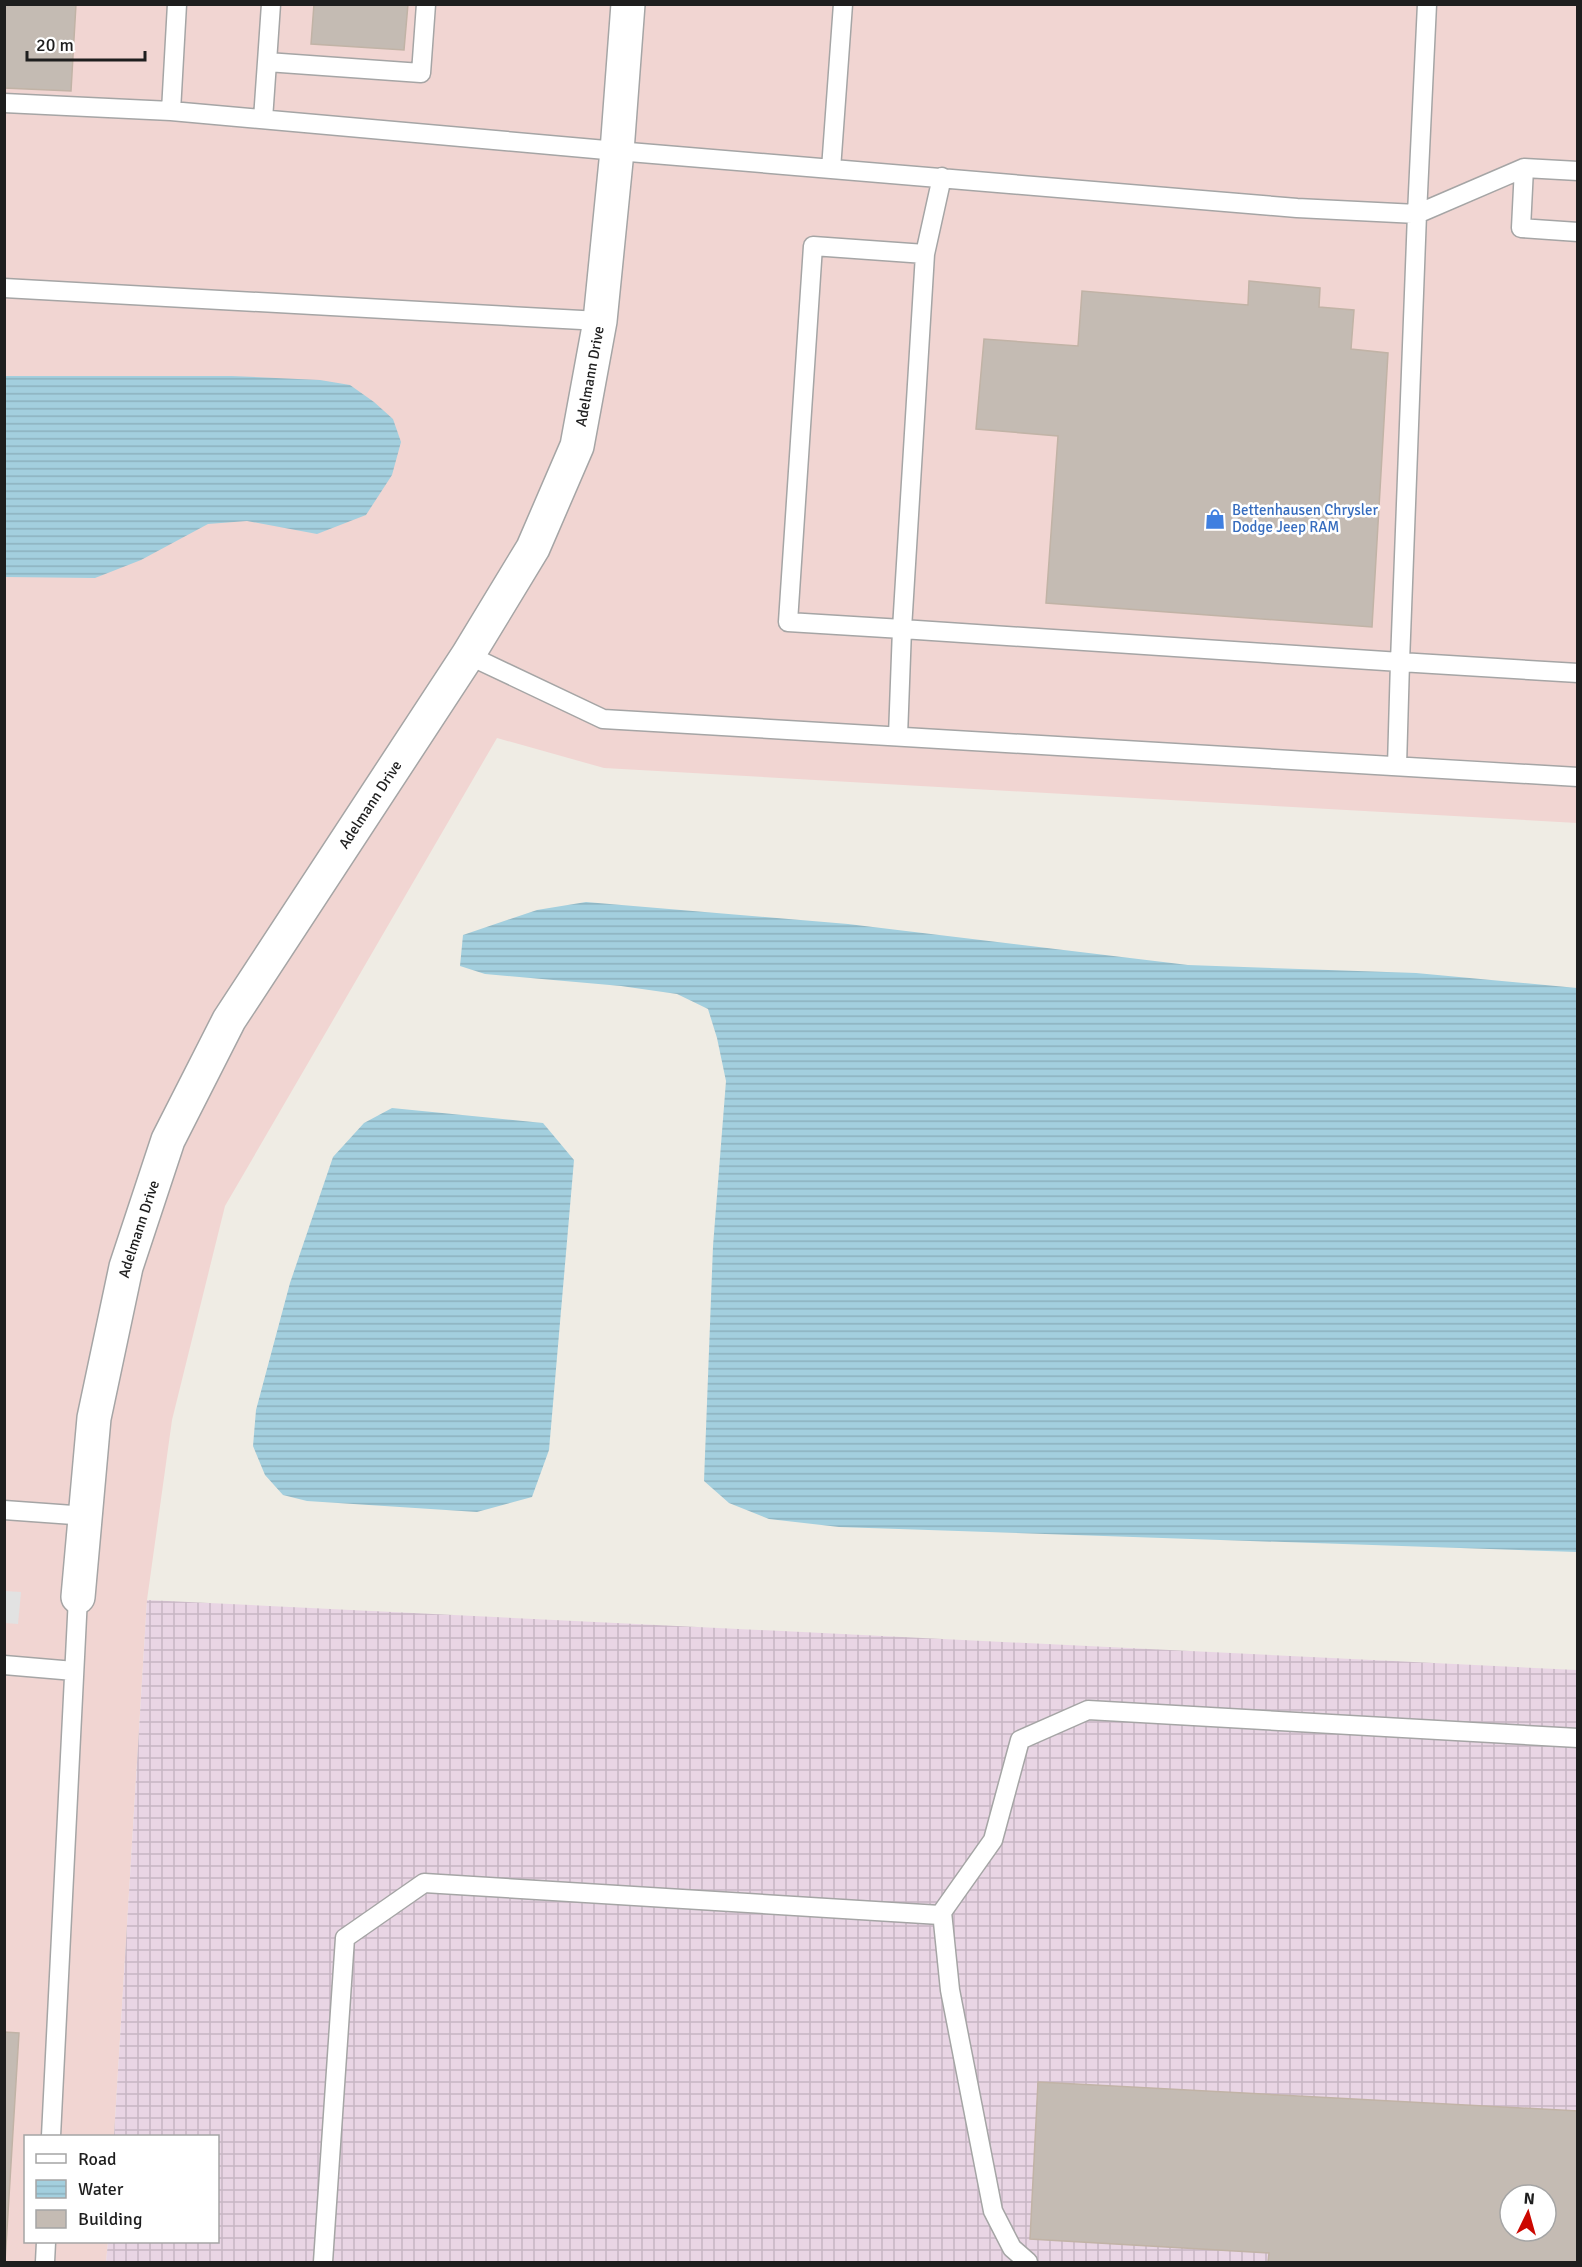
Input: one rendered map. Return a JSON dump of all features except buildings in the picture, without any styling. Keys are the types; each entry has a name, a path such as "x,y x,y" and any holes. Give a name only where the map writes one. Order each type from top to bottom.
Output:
{"street":[{"name":"Adelmann Drive","path":"78,1596 87,1516 94,1418 126,1268 168,1140 229,1020 468,655 533,548 577,446 600,321 617,151 628,4"}],"lane":[{"path":"171,111 177,4"},
{"path":"263,119 271,4"},
{"path":"267,62 421,73 426,4"},
{"path":"831,169 843,4"},
{"path":"1397,766 1427,4"},
{"path":"4,103 171,111 1297,208 1418,214 1524,168 1578,171"},
{"path":"1524,168 1521,228 1578,232"},
{"path":"898,736 902,630 925,254 942,177"},
{"path":"925,254 813,246 788,622 1578,673"},
{"path":"4,288 600,321"},
{"path":"468,655 603,718 1578,777"},
{"path":"4,1510 87,1516"},
{"path":"51,2135 78,1596"},
{"path":"4,1665 74,1671"},
{"path":"323,2262 345,1938 424,1883 940,1915 993,1840 1020,1740 1088,1710 1578,1738"},
{"path":"942,1912 950,1990 993,2211 1012,2248 1028,2262"},
{"path":"45,2262 46,2243"}],"shaded area":[{"path":"5,5 1577,5 1577,823 604,768 497,738 225,1206 172,1420 147,1600 114,2135 24,2135 24,2243 108,2243 106,2262 5,2262"},
{"path":"4,1591 21,1592 18,1624 5,1623"},
{"path":"147,1600 1577,1670 1577,2262 106,2262 108,2243 219,2243 219,2135 114,2135"}],"water":[{"path":"5,376 232,376 320,380 350,385 393,419 401,442 392,475 366,515 317,534 247,521 208,524 141,560 95,578 5,577"},
{"path":"586,902 848,924 1188,965 1416,973 1577,988 1577,1552 839,1527 769,1519 729,1503 704,1481 713,1246 726,1081 708,1009 677,994 621,986 485,974 460,966 463,935 537,910"},
{"path":"392,1108 543,1123 574,1160 549,1450 532,1497 477,1512 307,1501 283,1495 265,1475 253,1446 256,1410 290,1283 333,1157 364,1123"}],"place":[{"name":"Bettenhausen Chrysler Dodge Jeep RAM","path":"1215,519"}]}
